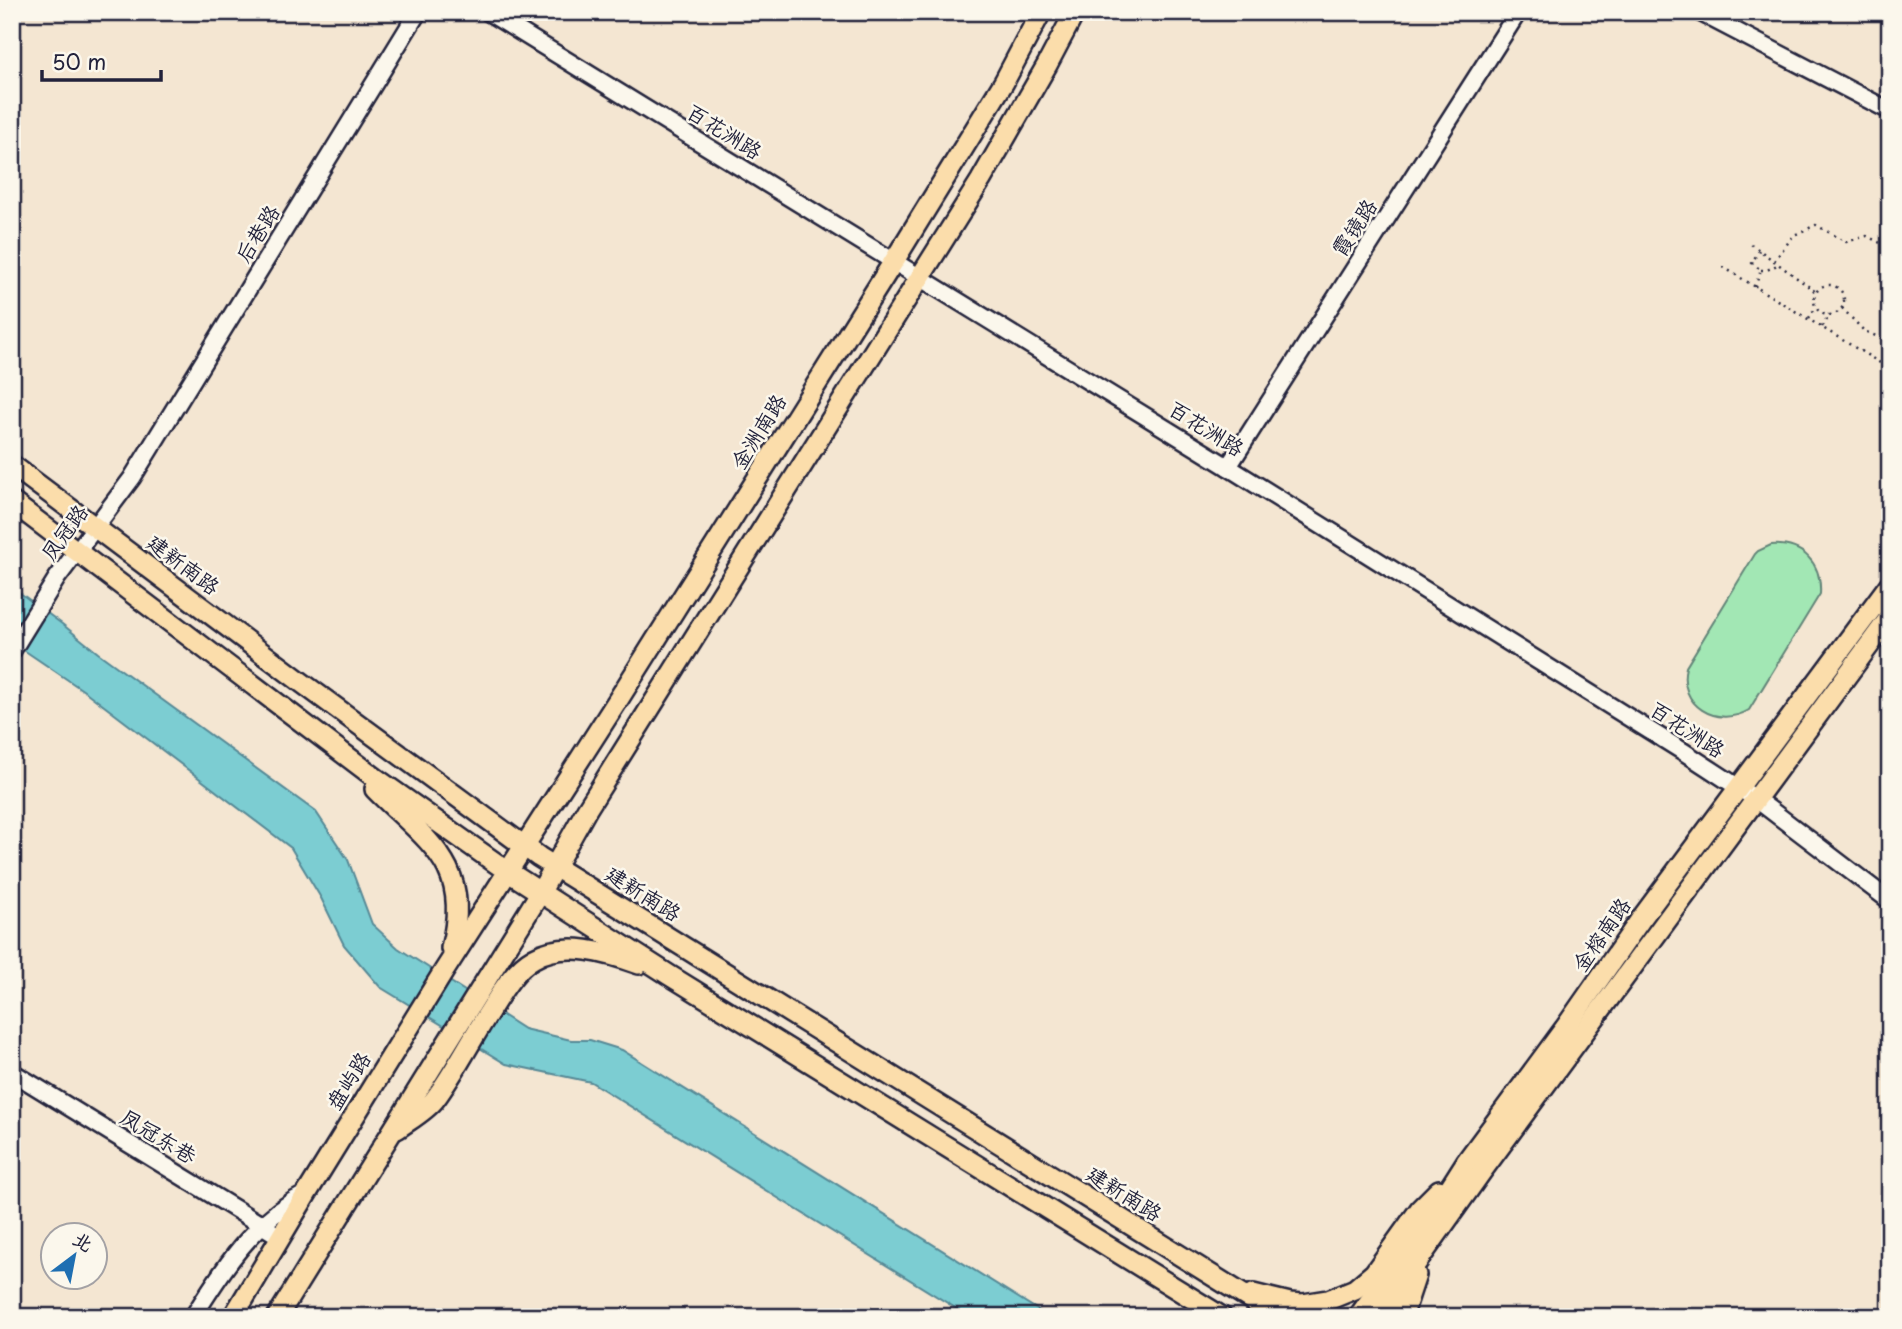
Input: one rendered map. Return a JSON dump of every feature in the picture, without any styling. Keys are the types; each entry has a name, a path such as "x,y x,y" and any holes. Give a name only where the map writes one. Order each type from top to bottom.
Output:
{"main road":[{"name":"金洲南路","path":"508,871 894,261 1004,82 1041,12"},
{"path":"277,1317 540,893 594,797 1010,131 1075,12"},
{"name":"建新南路","path":"12,465 523,846 1279,1317"},
{"path":"12,502 377,779 540,893 1222,1317"},
{"name":"金榕南路","path":"1358,1317 1641,919 1890,584"},
{"name":"金榕南路","path":"1378,1317 1482,1171 1890,617"},
{"path":"324,739 421,832 446,867 457,891 458,905 456,930 444,971"},
{"name":"盘屿路","path":"233,1317 508,871"},
{"path":"388,1136 433,1102 507,985 534,958 568,949 586,950 630,961 669,975"},
{"path":"1233,1288 1275,1300 1303,1304 1328,1300 1355,1289 1374,1273 1420,1209 1466,1162"},
{"path":"1402,1317 1421,1258"}],"street":[{"name":"后巷路","path":"132,478 418,12"},
{"name":"百花洲路","path":"488,12 1228,467 1684,752 1756,799 1890,901"},
{"name":"霞镜路","path":"1228,467 1518,12"},
{"path":"1699,12 1890,111"},
{"name":"凤冠路","path":"12,650 57,578 132,478"},
{"name":"凤冠东巷","path":"12,1072 281,1237"},
{"path":"193,1317 225,1267 261,1224 280,1208 307,1193"}],"path":[{"path":"1774,261 1794,235 1816,225 1846,242 1867,236 1890,248"},
{"path":"1751,244 1816,292"},
{"path":"1759,250 1752,263 1761,270 1774,268 1778,264"},
{"path":"1723,267 1889,367"},
{"path":"1755,287 1761,270"},
{"path":"1826,285 1836,286 1844,299 1842,307 1835,313 1821,312 1816,306 1816,292 1826,285"},
{"path":"1808,319 1816,306"},
{"path":"1842,307 1864,331 1890,342"},
{"path":"1821,328 1829,314"}],"green space":[{"path":"1771,545 1792,547 1808,557 1818,573 1820,594 1749,710 1724,717 1713,715 1702,710 1688,692 1685,681 1686,667 1755,554"}],"water":[{"path":"12,587 316,812 348,860 372,924 398,948 524,1029 571,1040 590,1040 622,1050 1049,1317 970,1317 591,1082 506,1064 380,987 344,945 321,898 291,848 87,693 12,642"}]}
